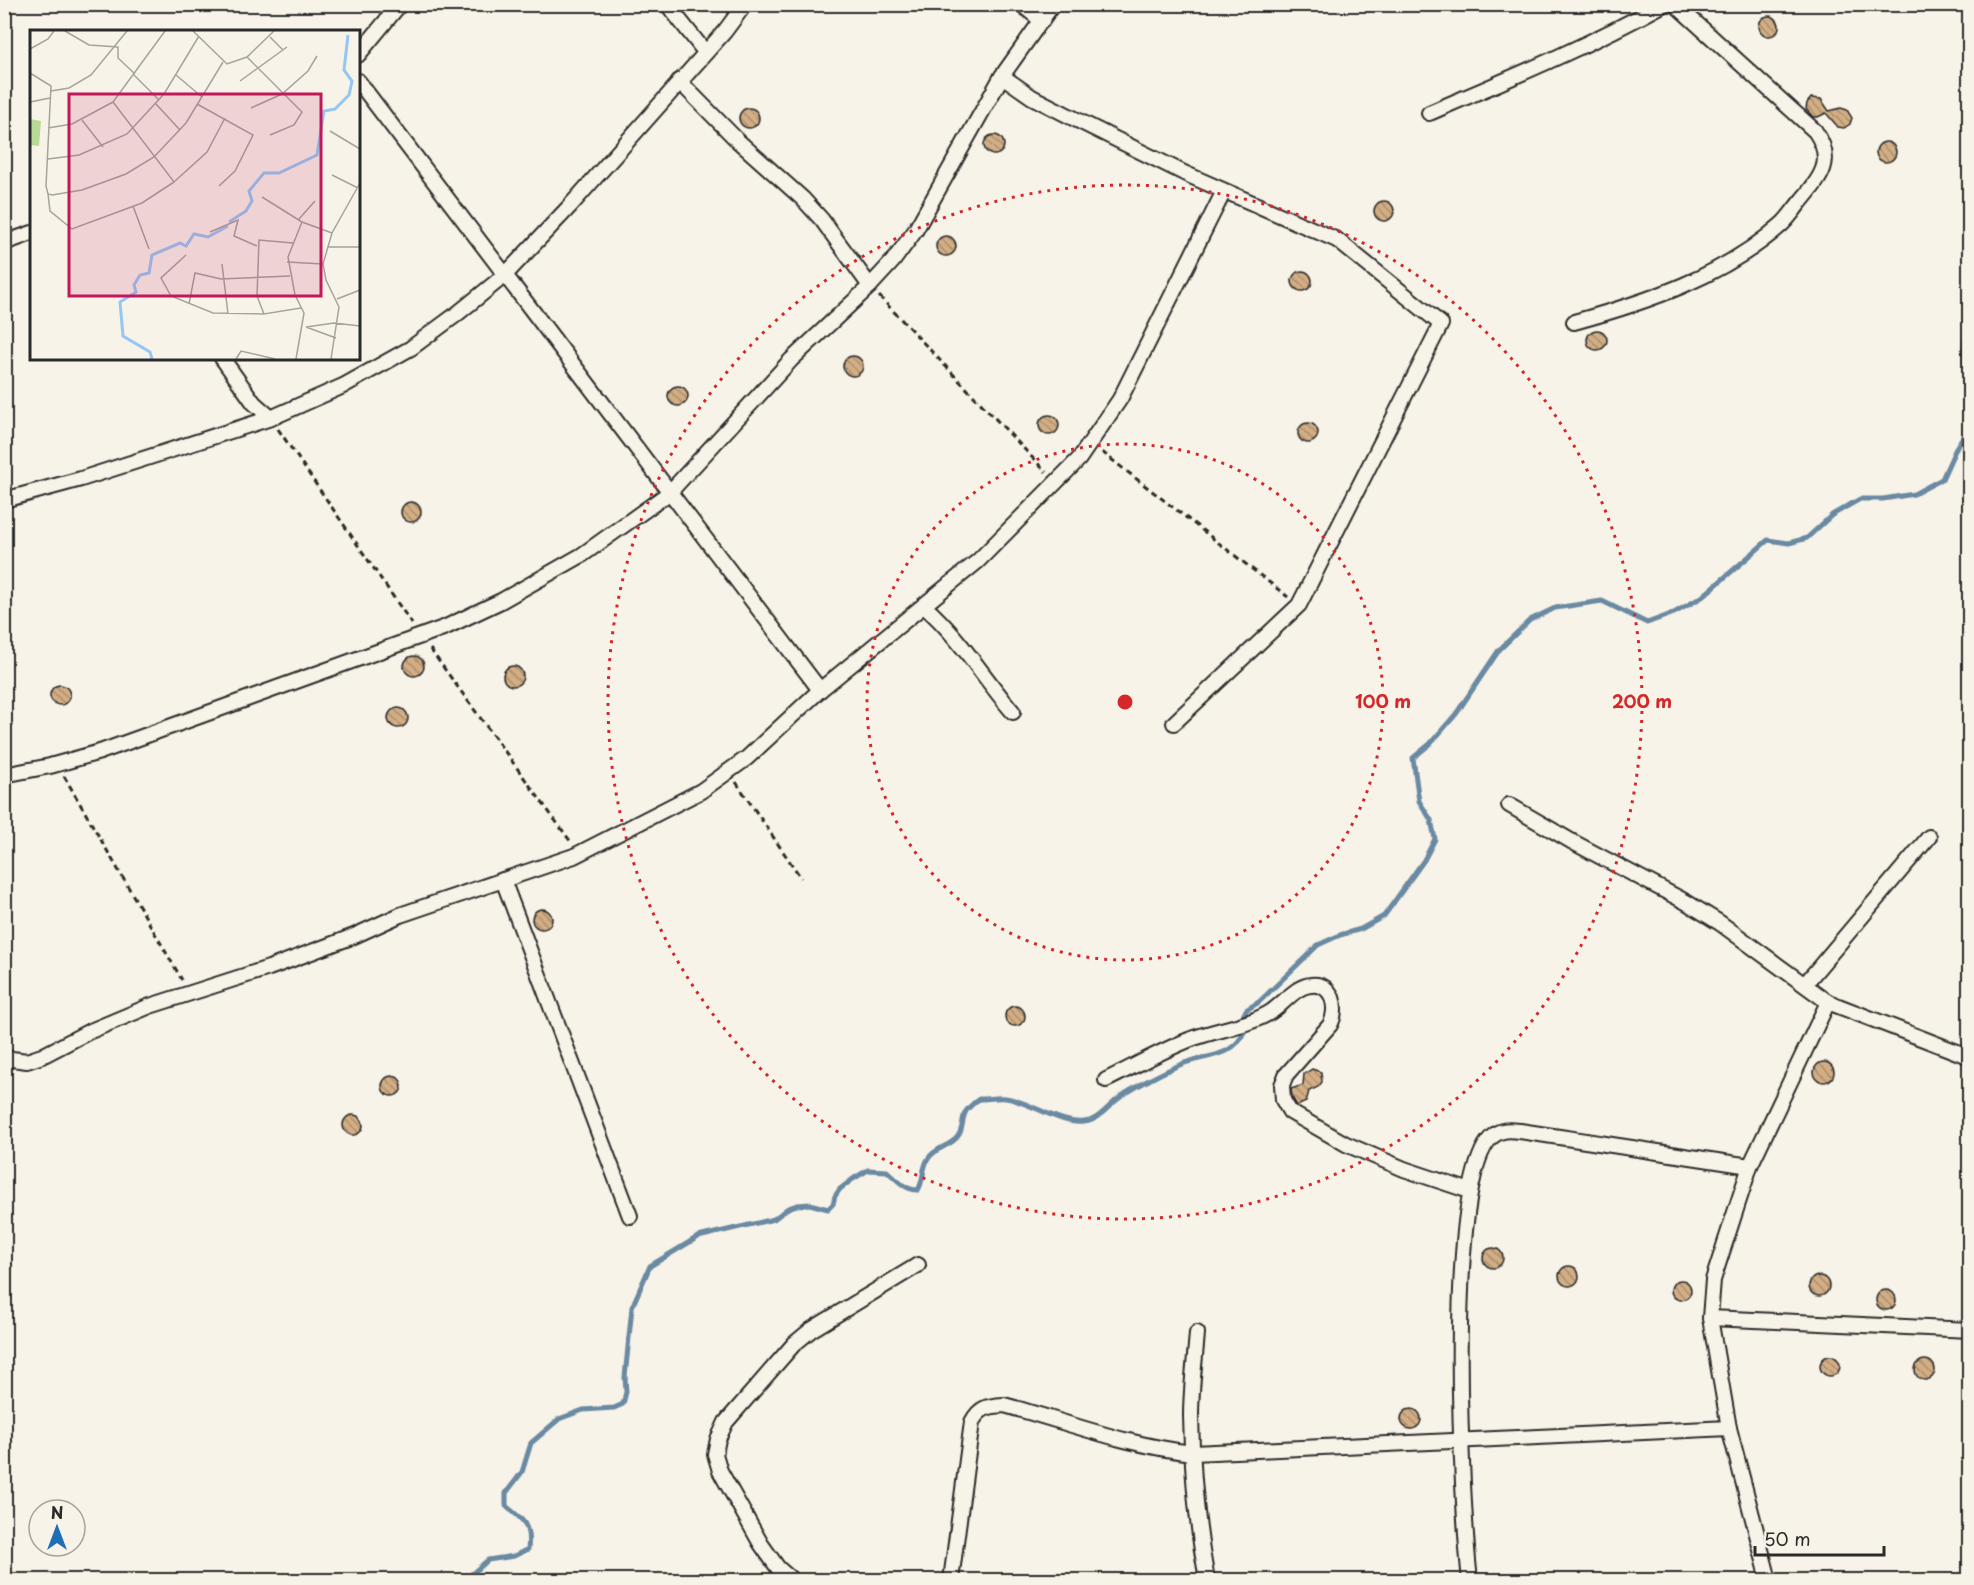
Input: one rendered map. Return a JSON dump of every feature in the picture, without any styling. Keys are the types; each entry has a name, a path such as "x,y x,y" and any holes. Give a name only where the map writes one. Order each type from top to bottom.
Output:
{"street":[{"path":"360,54 400,4"},
{"path":"667,4 705,52"},
{"path":"4,500 81,479 271,418 343,386 411,348 506,275 725,31 745,4"},
{"path":"1021,4 1042,21"},
{"path":"4,775 100,752 446,627 501,601 582,555 669,493 791,360 870,286 893,261 915,231 1002,76 1053,4"},
{"path":"1429,113 1548,63 1619,29 1664,4"},
{"path":"1574,322 1625,308 1679,287 1759,243 1783,223 1808,194 1822,171 1827,157 1824,144 1815,131 1675,4"},
{"path":"1002,76 1032,97 1079,121 1224,191 1337,240 1441,324 1299,605 1174,723"},
{"path":"679,81 738,141 803,199 870,286"},
{"path":"360,84 820,690"},
{"path":"4,1058 27,1061 42,1056 88,1032 150,1006 269,968 354,936 400,915 574,856 701,791 747,758 820,690 978,561 1079,459 1120,399 1224,191"},
{"path":"4,243 30,234"},
{"path":"223,360 254,404 271,418"},
{"path":"924,606 943,622 1012,712"},
{"path":"1509,805 1686,902 1720,923 1828,1002 1970,1057"},
{"path":"1805,984 1929,837"},
{"path":"503,880 630,1216"},
{"path":"1106,1080 1194,1038 1259,1018 1302,987 1312,984 1321,986 1329,992 1334,1001 1335,1016 1330,1025 1286,1075 1282,1085 1283,1100 1290,1112 1346,1144 1404,1169 1470,1191"},
{"path":"1769,1581 1729,1428 1710,1318 1713,1280 1750,1166 1828,1002"},
{"path":"1470,1581 1461,1439 1461,1281 1470,1191 1485,1146 1493,1136 1505,1130 1750,1166"},
{"path":"792,1581 778,1568 761,1544 720,1471 715,1454 718,1439 726,1422 794,1344 811,1330 918,1265"},
{"path":"1710,1318 1970,1330"},
{"path":"1197,1333 1191,1414 1203,1560 1207,1581"},
{"path":"951,1581 972,1422 977,1413 986,1406 1004,1405 1117,1438 1193,1453 1729,1428"}],"path":[{"path":"870,286 1056,482"},
{"path":"1090,443 1299,605"},
{"path":"57,764 190,993"},
{"path":"728,771 801,878"}],"building":[{"path":"1769,16 1776,19 1779,26 1776,33 1769,36 1762,33 1759,26 1762,19"},
{"path":"1811,98 1821,99 1829,111 1841,108 1847,110 1852,118 1850,124 1844,128 1838,127 1826,113 1813,117 1806,109"},
{"path":"749,108 756,111 759,118 756,125 749,128 742,125 739,118 742,111"},
{"path":"994,135 1001,138 1004,145 1001,152 994,155 987,152 984,145 987,138"},
{"path":"1886,142 1893,145 1896,152 1893,159 1886,162 1879,159 1876,152 1879,145"},
{"path":"1384,201 1391,204 1394,211 1391,218 1384,221 1377,218 1374,211 1377,204"},
{"path":"946,236 953,239 956,246 953,253 946,256 939,253 936,246 939,239"},
{"path":"1302,271 1309,274 1312,281 1309,288 1302,291 1295,288 1292,281 1295,274"},
{"path":"1597,330 1604,333 1607,340 1604,347 1597,350 1590,347 1587,340 1590,333"},
{"path":"853,356 860,359 863,366 860,373 853,376 846,373 843,366 846,359"},
{"path":"678,386 685,389 688,396 685,403 678,406 671,403 668,396 671,389"},
{"path":"1049,415 1056,418 1059,425 1056,432 1049,435 1042,432 1039,425 1042,418"},
{"path":"1308,423 1315,426 1318,433 1315,440 1308,443 1301,440 1298,433 1301,426"},
{"path":"411,502 418,505 421,512 418,519 411,522 404,519 401,512 404,505"},
{"path":"414,656 421,659 424,666 421,673 414,676 407,673 404,666 407,659"},
{"path":"513,666 520,669 523,676 520,683 513,686 506,683 503,676 506,669"},
{"path":"60,685 67,688 70,695 67,702 60,705 53,702 50,695 53,688"},
{"path":"398,708 405,711 408,718 405,725 398,728 391,725 388,718 391,711"},
{"path":"542,909 549,912 552,919 549,926 542,929 535,926 532,919 535,912"},
{"path":"1015,1006 1022,1009 1025,1016 1022,1023 1015,1026 1008,1023 1005,1016 1008,1009"},
{"path":"1824,1062 1831,1065 1834,1072 1831,1079 1824,1082 1817,1079 1814,1072 1817,1065"},
{"path":"1312,1069 1321,1072 1322,1082 1318,1087 1309,1091 1306,1102 1297,1106 1291,1089 1303,1085 1304,1074"},
{"path":"392,1076 399,1079 402,1086 399,1093 392,1096 385,1093 382,1086 385,1079"},
{"path":"353,1115 360,1118 363,1125 360,1132 353,1135 346,1132 343,1125 346,1118"},
{"path":"1493,1248 1500,1251 1503,1258 1500,1265 1493,1268 1486,1265 1483,1258 1486,1251"},
{"path":"1569,1266 1576,1269 1579,1276 1576,1283 1569,1286 1562,1283 1559,1276 1562,1269"},
{"path":"1819,1276 1826,1279 1829,1286 1826,1293 1819,1296 1812,1293 1809,1286 1812,1279"},
{"path":"1681,1280 1688,1283 1691,1290 1688,1297 1681,1300 1674,1297 1671,1290 1674,1283"},
{"path":"1886,1290 1893,1293 1896,1300 1893,1307 1886,1310 1879,1307 1876,1300 1879,1293"},
{"path":"1830,1356 1837,1359 1840,1366 1837,1373 1830,1376 1823,1373 1820,1366 1823,1359"},
{"path":"1925,1360 1932,1363 1935,1370 1932,1377 1925,1380 1918,1377 1915,1370 1918,1363"},
{"path":"1411,1409 1418,1412 1421,1419 1418,1426 1411,1429 1404,1426 1401,1419 1404,1412"}],"waterway":[{"path":"1242,1018 1246,1010 1259,1002 1318,945 1361,929 1384,916 1424,860 1435,839 1431,820 1419,801 1413,758 1430,744 1456,714 1499,650 1530,620 1555,608 1602,601 1647,623 1674,613 1702,597 1768,540 1789,543 1807,538 1832,515 1860,499 1883,499 1914,494 1942,479 1957,446 1969,427 1964,349 1966,328 1970,323"},
{"path":"465,1580 488,1560 514,1556 528,1549 527,1528 521,1519 506,1506 506,1493 522,1472 531,1443 559,1419 583,1410 614,1408 623,1404 626,1392 625,1377 632,1307 650,1266 698,1237 774,1219 788,1208 797,1205 810,1204 828,1209 840,1189 868,1170 887,1171 905,1186 918,1190 928,1159 960,1134 966,1111 979,1099 1006,1098 1065,1120 1089,1121 1124,1095 1158,1075 1182,1064 1218,1054 1233,1047 1244,1032"}]}
